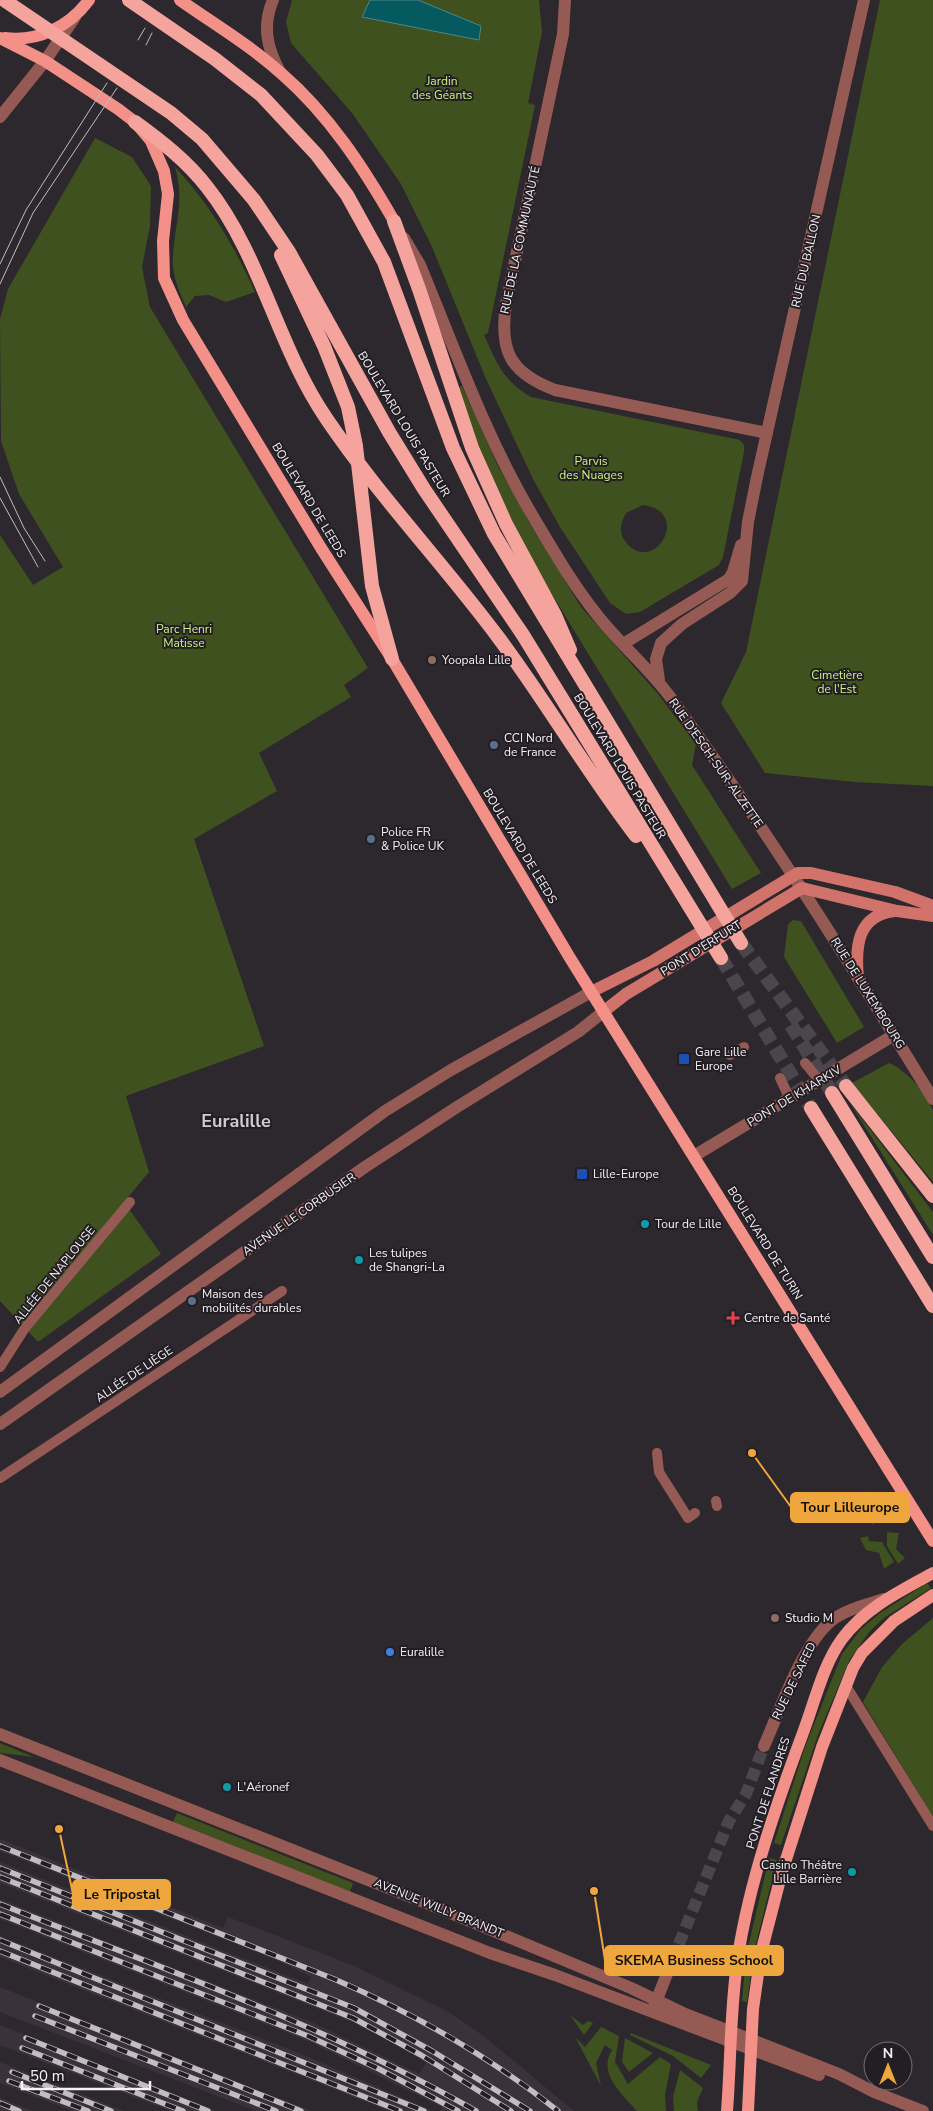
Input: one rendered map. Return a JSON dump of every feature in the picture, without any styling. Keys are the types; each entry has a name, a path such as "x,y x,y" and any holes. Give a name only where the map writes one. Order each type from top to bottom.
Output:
{"highway":[{"name":"BOULEVARD LOUIS PASTEUR","path":"4,0 147,96 186,125 235,177 271,224 393,439 424,489 523,635 720,958"},
{"name":"BOULEVARD LOUIS PASTEUR","path":"128,0 215,59 261,95 288,122 332,174 360,217 389,275 436,404 476,499 520,581 741,943"},
{"path":"135,122 179,157 206,185 246,250 293,362 324,416 369,480 498,637 606,795 685,902"},
{"path":"235,177 258,213 297,288 328,355 348,407 356,446 363,523 372,586 392,658"},
{"path":"394,221 419,289 472,448 510,532 555,615 587,690"},
{"path":"846,1086 933,1196"},
{"path":"832,1093 933,1257"},
{"path":"811,1108 933,1306"}],"main road":[{"path":"0,38 21,39 59,28 77,14 89,0"},
{"path":"180,0 280,72 304,94 339,136 368,177 394,221"},
{"name":"BOULEVARD DE LEEDS","path":"0,38 45,61 118,109 135,122 156,149 167,184 169,202 163,241 163,269 166,286 175,306 321,548 392,658 604,1012"},
{"path":"793,874 811,873 887,890 933,906"},
{"name":"PONT D'ERFURT","path":"591,992 661,956 793,874"},
{"path":"802,888 897,911 933,916"},
{"name":"PONT D'ERFURT","path":"604,1012 626,994 774,903 802,888"},
{"path":"858,978 857,950 861,932 878,916 897,911"},
{"name":"BOULEVARD DE TURIN","path":"604,1012 930,1542"},
{"name":"PONT DE FLANDRES","path":"727,2111 734,2000 742,1934 762,1858 786,1779 828,1665 842,1638 867,1614 887,1599 933,1573"},
{"path":"748,2111 753,2008 761,1953 777,1889 811,1777 853,1668 872,1641 894,1621 933,1595"}],"street":[{"path":"273,0 266,22 266,33 271,53 280,72"},
{"name":"RUE DE LA COMMUNAUTÉ","path":"565,0 565,17 560,50 506,304 503,335 510,359 526,377 555,390 767,433"},
{"name":"RUE DU BALLON","path":"623,644 729,579 734,572 748,522 864,0"},
{"path":"0,117 45,61 77,14"},
{"path":"394,221 420,265 481,413 519,490 577,586 608,628 623,644"},
{"name":"RUE DU BALLON","path":"660,682 656,659 661,643 682,624 730,593 742,581 748,522"},
{"name":"RUE D'ESCH-SUR-ALZETTE","path":"623,644 660,682 802,888"},
{"name":"RUE DE LUXEMBOURG","path":"802,888 933,1099"},
{"path":"0,1392 385,1111 451,1070 562,1006 591,992"},
{"name":"AVENUE LE CORBUSIER","path":"0,1424 410,1138 578,1032 604,1012"},
{"name":"PONT DE KHARKIV","path":"694,1156 894,1035"},
{"path":"730,1055 744,1047"},
{"path":"805,1063 820,1081"},
{"path":"780,1078 790,1099"},
{"name":"ALLÉE DE NAPLOUSE","path":"0,1368 25,1328 130,1202"},
{"name":"ALLÉE DE LIÈGE","path":"0,1478 282,1291"},
{"path":"657,1453 660,1472 688,1518 695,1513"},
{"name":"RUE DE SAFED","path":"764,1746 817,1636 831,1621 846,1612 887,1599"},
{"path":"846,1686 933,1826"},
{"name":"AVENUE WILLY BRANDT","path":"0,1734 441,1909 631,1988 655,2007"},
{"name":"AVENUE WILLY BRANDT","path":"0,1760 376,1909 655,2007 683,2013 840,2074 874,2092 922,2111"},
{"path":"655,2007 672,1961"}],"shaded area":[{"path":"0,1839 223,1928 228,1917 352,1965 449,2012 485,2037 574,2111 440,2111 442,2107 308,2041 0,1919 0,1899 316,2024 419,2074 426,2063 396,2044 352,2022 0,1883 0,1862 308,1984 311,1977 281,1962 0,1851"},
{"path":"0,1936 304,2055 433,2111 389,2111 0,1957"},
{"path":"0,1987 312,2111 256,2111 0,2012"},
{"path":"0,2025 217,2111 170,2111 0,2045"},
{"path":"0,2062 124,2111 72,2111 0,2083"},
{"path":"0,2098 34,2111 0,2111"}],"green space":[{"path":"292,0 539,0 542,32 528,103 535,105 488,333 484,335 497,363 507,378 521,391 531,397 740,440 744,445 744,452 723,557 719,565 640,612 626,614 610,603 560,527 534,481 486,379 432,247 401,184 352,113 291,43 286,22","holes":["643,505 658,510 666,519 667,529 663,540 656,548 646,552 636,550 625,541 621,531 626,513"]},
{"name":"Cimetière de l'Est","path":"880,0 933,0 933,786 854,782 765,773 721,703 746,652"},
{"name":"Parc Henri Matisse","path":"95,138 132,157 151,186 150,226 142,267 150,307 368,668 344,685 351,697 259,753 277,791 194,839 264,1046 126,1096 149,1172 124,1202 161,1254 38,1342 0,1301 0,535 33,585 63,567 19,494 1,441 0,319 8,289"},
{"path":"175,167 199,195 220,226 255,292 226,302 209,295 195,296 186,307 173,269 179,201 178,179"},
{"path":"462,386 497,464 530,524 581,607 658,694 696,744 692,765 761,873 732,889 528,555 480,451 456,388"},
{"path":"793,920 801,921 864,1027 837,1043 784,957 788,924"},
{"path":"889,1063 896,1066 915,1083 926,1097 933,1111 933,1182 852,1083"},
{"path":"850,1103 933,1212 933,1235"},
{"path":"865,1491 869,1508 879,1517 873,1525 864,1513 858,1495"},
{"path":"887,1532 899,1533 896,1549 905,1558 898,1564 887,1546"},
{"path":"868,1536 869,1541 882,1542 894,1562 884,1569 879,1553 866,1550 860,1538"},
{"path":"927,1583 931,1588 884,1618 870,1631 850,1659 818,1735 781,1845 774,1843 805,1747 842,1654 860,1630 880,1613"},
{"path":"933,1618 933,1817 863,1702 882,1667 902,1644"},
{"path":"0,1743 2,1744 34,1757 0,1753"},
{"path":"177,1813 353,1883 350,1892 173,1822"},
{"path":"769,1858 777,1860 754,1951 747,2002 742,2001 746,1956"},
{"path":"570,2015 583,2025 588,2021 593,2023 584,2035"},
{"path":"601,2027 619,2036 615,2062 628,2084 660,2057 671,2064 665,2095 666,2111 637,2111 619,2091 610,2075 608,2059 612,2050 605,2045 596,2063 601,2086 575,2037 585,2047"},
{"path":"631,2033 711,2065 701,2078 673,2056 630,2035"},
{"path":"625,2038 653,2053 629,2072 622,2062"},
{"path":"680,2070 703,2088 697,2102 698,2111 674,2111 673,2097"}],"water":[{"path":"370,0 418,0 481,26 479,40 362,17"}],"tunnel":[{"path":"741,943 846,1086"},
{"path":"721,958 811,1108"},
{"path":"791,1025 832,1093"},
{"path":"672,1961 729,1821 746,1794 764,1746"}],"tram line":[{"path":"138,40 145,28"},
{"path":"146,45 152,33"},
{"path":"0,264 26,210 107,83"},
{"path":"0,284 33,213 117,88"},
{"path":"0,477 24,528 45,561"},
{"path":"0,498 38,567"}],"railway":[{"path":"0,1846 364,1992 478,2054 558,2111"},
{"path":"0,1868 354,2008 432,2051 530,2111"},
{"path":"0,1877 353,2018 421,2055 511,2111"},
{"path":"0,1904 242,1999 361,2051 476,2111"},
{"path":"0,1914 308,2036 379,2069 458,2111"},
{"path":"0,1940 424,2111"},
{"path":"0,1951 400,2111"},
{"path":"39,2006 301,2111"},
{"path":"35,2016 276,2111"},
{"path":"26,2038 208,2111"},
{"path":"22,2048 183,2111"},
{"path":"12,2072 111,2111"},
{"path":"9,2081 88,2111"},
{"path":"0,2103 19,2111"}],"place":[{"name":"Yoopala Lille","path":"432,660"},
{"name":"CCI Nord de France","path":"494,745"},
{"name":"Police FR & Police UK","path":"371,839"},
{"name":"Gare Lille Europe","path":"684,1059"},
{"name":"Lille-Europe","path":"582,1174"},
{"name":"Tour de Lille","path":"645,1224"},
{"name":"Les tulipes de Shangri-La","path":"359,1260"},
{"name":"Maison des mobilités durables","path":"192,1301"},
{"name":"Centre de Santé","path":"733,1318"},
{"name":"Tour Lilleurope","path":"752,1453"},
{"name":"Studio M","path":"775,1618"},
{"name":"Euralille","path":"390,1652"},
{"name":"L'Aéronef","path":"227,1787"},
{"name":"Le Tripostal","path":"59,1829"},
{"name":"Casino Théâtre Lille Barrière","path":"852,1872"},
{"name":"SKEMA Business School","path":"594,1891"}],"district":[{"name":"Euralille","path":"236,1121"}],"park label":[{"name":"Jardin des Géants","path":"442,88"},
{"name":"Parvis des Nuages","path":"591,468"}]}
